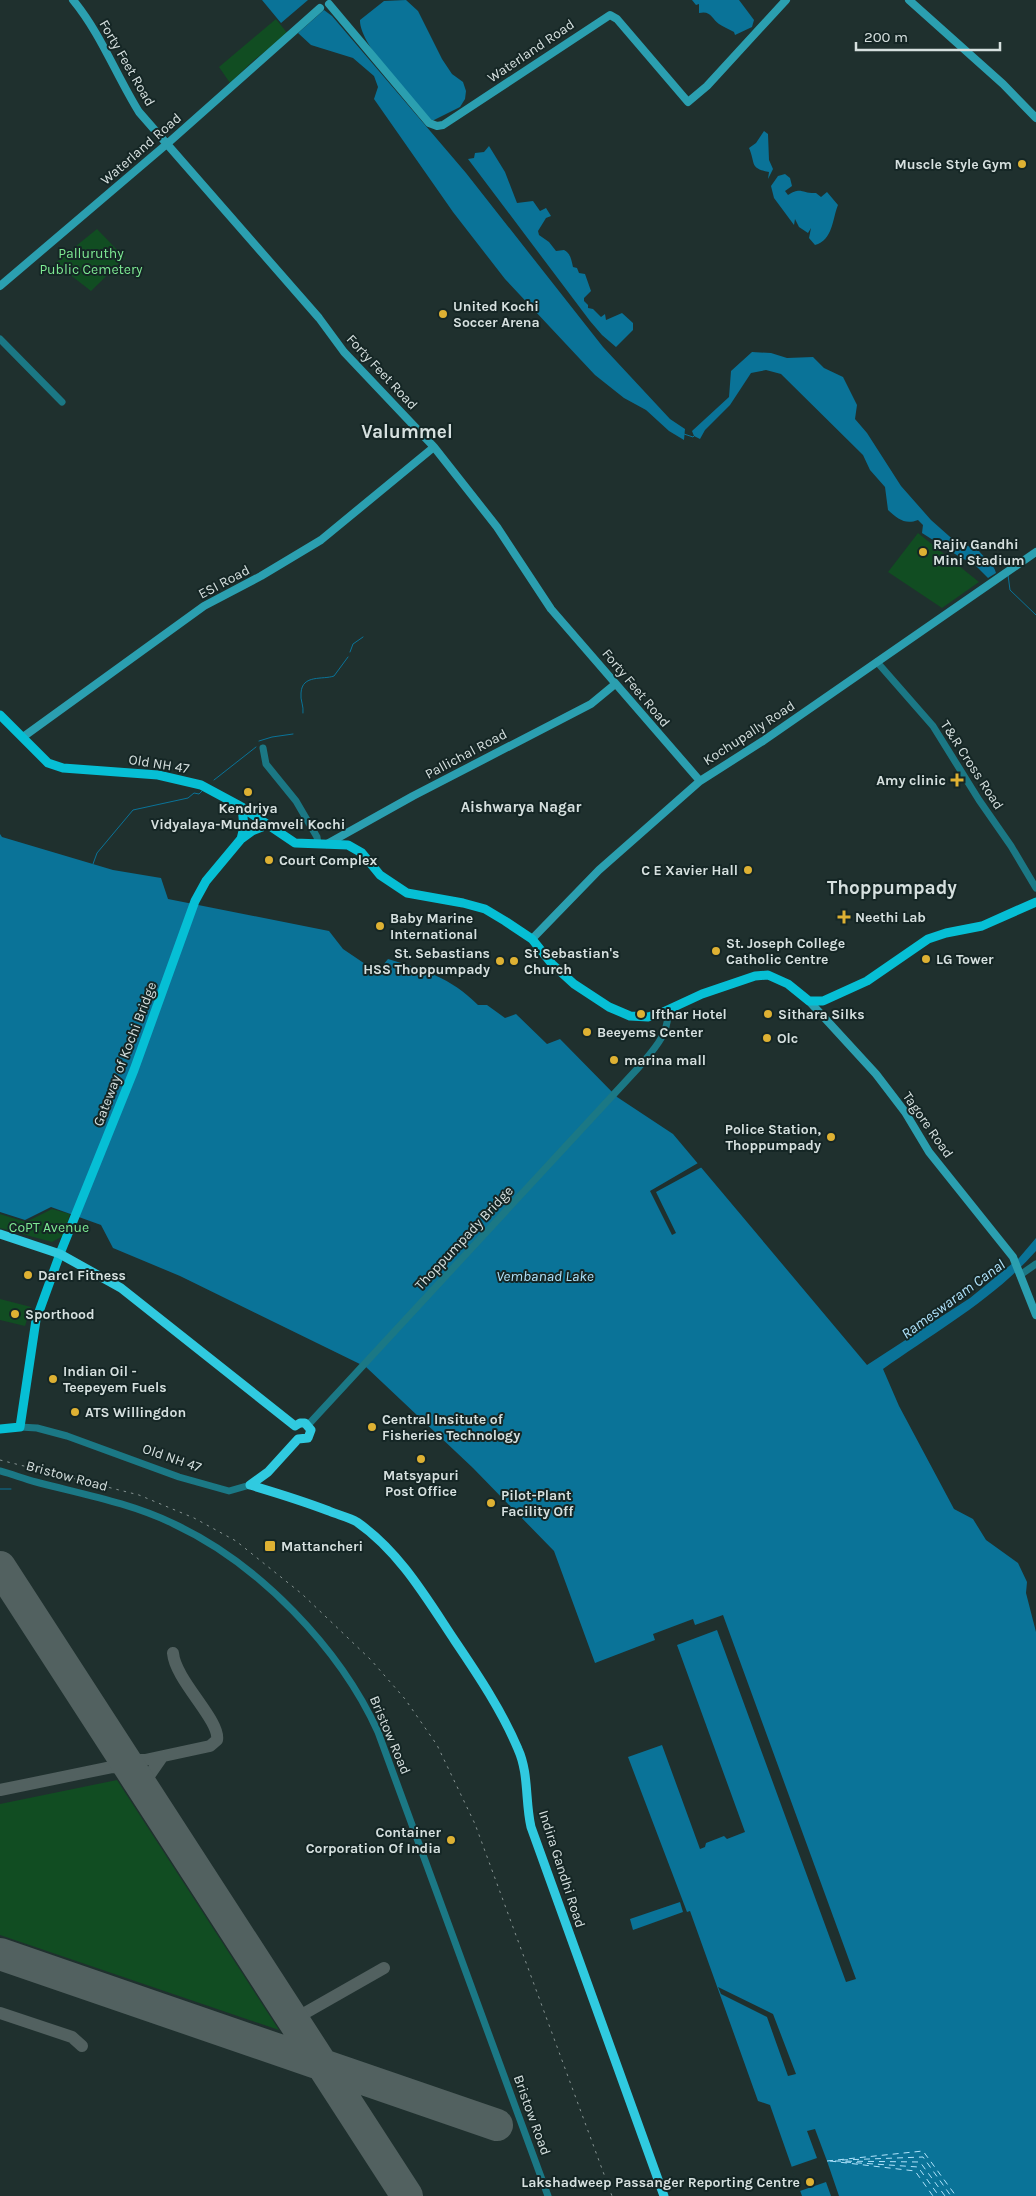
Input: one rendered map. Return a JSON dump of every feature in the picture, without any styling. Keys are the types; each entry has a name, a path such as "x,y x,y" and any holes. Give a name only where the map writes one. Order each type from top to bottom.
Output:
{"highway":[{"path":"0,1234 60,1254 122,1288 295,1426"},
{"path":"300,1423 308,1425 311,1430 310,1435 303,1440 298,1439 294,1432 295,1426 300,1423"},
{"name":"Old NH 47","path":"250,1485 256,1483 277,1463 298,1439"},
{"name":"Indira Gandhi Road","path":"250,1485 298,1499 355,1521 375,1536 393,1554 428,1602 497,1708 519,1749 525,1770 527,1807 531,1827 664,2196"}],"main road":[{"name":"Forty Feet Road","path":"73,0 98,34 126,92 139,112 319,318 344,352 434,447 497,527 552,609 581,641 614,685 700,781"},
{"name":"Waterland Road","path":"329,4 429,123 437,126 443,125 610,15 617,19 688,102 707,86 786,0"},
{"path":"909,0 1002,84 1036,118"},
{"name":"Waterland Road","path":"0,286 168,143 320,8"},
{"name":"ESI Road","path":"23,737 204,606 261,576 321,540 434,447"},
{"name":"Kochupally Road","path":"532,939 599,870 700,781 763,741 1036,552"},
{"name":"Pallichal Road","path":"323,844 591,704 614,685"},
{"name":"Old NH 47","path":"0,715 48,763 63,768 158,775 201,785 242,807 295,843 354,848 380,875 406,893 463,903 485,909 532,939 558,970 609,1007 630,1016 648,1016 668,1010 702,994 755,976 768,975 788,984 810,1001"},
{"path":"241,839 244,827 242,807"},
{"path":"241,839 255,816"},
{"path":"241,839 252,830 267,825"},
{"name":"Gateway of Kochi Bridge","path":"60,1254 134,1070 195,901 206,880 241,839"},
{"path":"810,1001 832,998 867,981 910,950 937,935 982,926 1036,902"},
{"name":"Tagore Road","path":"810,1001 876,1074 905,1112 929,1152 990,1225 1014,1258 1036,1315"},
{"path":"20,1427 36,1320 60,1254"},
{"name":"Old NH 47","path":"0,1429 20,1427"}],"street":[{"path":"0,339 62,402"},
{"name":"T&R Cross Road","path":"876,662 933,726 979,800 1012,846 1036,888"},
{"path":"263,748 266,764 296,801 323,844"},
{"name":"Thoppumpady Bridge","path":"308,1425 639,1067 664,1036 669,1023 668,1010"},
{"path":"1020,1272 1036,1264"},
{"name":"Old NH 47","path":"20,1427 37,1428 66,1436 179,1477 229,1491 250,1485"},
{"name":"Bristow Road","path":"0,1470 117,1502 174,1524 222,1552 297,1614 340,1666 361,1696 382,1740 548,2196"}],"green space":[{"path":"276,19 288,34 254,60 230,83 219,67"},
{"name":"Palluruthy Public Cemetery","path":"97,229 125,258 91,291 55,263"},
{"name":"Rajiv Gandhi Mini Stadium","path":"918,533 979,582 942,608 888,572"},
{"name":"CoPT Avenue","path":"52,1209 70,1214 63,1236 52,1242 0,1228 0,1214 26,1222"},
{"name":"Sporthood","path":"0,1299 31,1307 25,1326 0,1320"},
{"path":"117,1780 279,2030 0,1935 0,1804"}],"water":[{"path":"262,0 308,0 281,23"},
{"path":"406,0 418,11 442,59 452,74 463,82 466,91 465,99 460,107 432,121 378,58 362,31 360,20 384,1"},
{"path":"692,0 739,0 754,20 752,27 735,35 734,32 719,24 709,14 699,13 699,4 696,5"},
{"path":"324,10 332,16 466,173 603,347 670,419 685,429 684,440 669,431 646,410 624,398 595,375 505,279 453,212 374,99 378,87 374,76 353,58 311,45 298,33"},
{"path":"764,131 768,134 769,160 773,169 768,179 769,172 758,169 754,165 749,148 756,143"},
{"path":"489,146 505,172 517,203 533,201 540,211 546,208 551,216 546,218 538,231 539,235 549,242 556,251 564,250 568,253 573,267 577,268 579,273 585,274 591,291 584,298 588,308 593,309 601,317 605,314 606,320 622,313 633,323 633,330 616,347 590,321 468,159 474,158 475,153 484,152"},
{"path":"785,174 790,178 792,186 785,191 788,195 799,191 816,193 821,197 827,192 838,205 829,234 815,245 809,238 811,228 808,233 799,227 795,219 794,225 774,198 771,186 778,176"},
{"path":"752,352 771,353 787,358 813,357 824,368 843,377 857,405 855,419 867,433 901,486 931,520 958,544 977,548 993,566 996,573 988,578 971,561 963,559 922,533 923,525 918,520 909,522 902,520 888,510 885,487 870,470 863,455 781,374 766,370 751,373 730,405 705,430 700,439 694,436 692,431 729,397 731,371"},
{"name":"Vembanad Lake","path":"0,834 2,837 113,870 161,878 168,899 329,931 343,949 377,972 388,959 425,971 447,981 468,995 478,1005 487,1005 505,1018 516,1014 547,1044 560,1039 617,1097 673,1134 867,1365 970,1298 1019,1258 1036,1238 1036,1251 1002,1284 983,1300 883,1369 899,1406 954,1509 973,1519 986,1540 1018,1563 1027,1582 1026,1593 1036,1632 1036,2196 802,2196 770,2105 758,2101 690,1911 687,1912 628,1757 662,1745 700,1849 705,1847 706,1843 724,1836 727,1839 745,1832 677,1645 717,1630 846,1982 856,1979 723,1615 695,1625 693,1619 653,1634 655,1640 595,1663 554,1551 473,1468 366,1367 180,1276 113,1248 101,1225 51,1207 25,1220 0,1212"},
{"path":"680,1902 683,1912 633,1930 630,1919"}],"pier":[{"path":"698,1163 702,1167 656,1192 676,1233 672,1235 650,1191"},
{"path":"718,1987 773,2014 796,2074 788,2076 767,2017 721,1994"},
{"path":"815,2129 839,2196 831,2196 826,2182 800,2191 791,2167 817,2158 807,2131"}],"waterway":[{"path":"684,434 693,437 695,435"},
{"path":"1008,575 1010,590 1036,615"},
{"path":"350,652 353,644 363,637"},
{"path":"303,713 301,693 305,683 309,680 334,676 348,657"},
{"path":"259,741 293,734"},
{"path":"214,780 256,747"},
{"path":"93,864 97,853 133,810 188,798 194,793 199,794 202,791"},
{"path":"0,1489 11,1489"}],"ferry route":[{"path":"827,2161 923,2151 956,2196"},
{"path":"842,2160 923,2157 951,2196"},
{"path":"830,2161 915,2171 933,2196"},
{"path":"835,2161 920,2162 945,2196"},
{"path":"845,2162 918,2167 939,2196"}],"taxiway":[{"path":"120,1751 134,1760 145,1760 210,1746 217,1740 212,1722 181,1675 173,1653"},
{"path":"0,1790 112,1767 122,1761 120,1751"},
{"path":"142,1786 162,1757"},
{"path":"112,1767 126,1768 134,1773"},
{"path":"286,2009 297,2014 305,2013 384,1968"},
{"path":"0,2013 72,2037 82,2046"},
{"path":"301,2032 301,2020 305,2013"}],"runway":[{"path":"0,1567 407,2196"},
{"path":"0,1954 497,2125"}],"railway":[{"path":"0,1460 139,1495 194,1518 236,1541 302,1594 371,1660 405,1699 437,1745 475,1824 612,2196"}],"place":[{"name":"Muscle Style Gym","path":"1022,164"},
{"name":"United Kochi Soccer Arena","path":"443,314"},
{"name":"Rajiv Gandhi Mini Stadium","path":"923,552"},
{"name":"Amy clinic","path":"957,780"},
{"name":"Kendriya Vidyalaya-Mundamveli Kochi","path":"248,792"},
{"name":"Court Complex","path":"269,860"},
{"name":"C E Xavier Hall","path":"748,870"},
{"name":"Neethi Lab","path":"844,917"},
{"name":"Baby Marine International","path":"380,926"},
{"name":"St. Joseph College Catholic Centre","path":"716,951"},
{"name":"LG Tower","path":"926,959"},
{"name":"St. Sebastians HSS Thoppumpady","path":"500,961"},
{"name":"St Sebastian's Church","path":"514,961"},
{"name":"Ifthar Hotel","path":"641,1014"},
{"name":"Sithara Silks","path":"768,1014"},
{"name":"Beeyems Center","path":"587,1032"},
{"name":"Olc","path":"767,1038"},
{"name":"marina mall","path":"614,1060"},
{"name":"Police Station, Thoppumpady","path":"831,1137"},
{"name":"Darc1 Fitness","path":"28,1275"},
{"name":"Sporthood","path":"15,1314"},
{"name":"Indian Oil - Teepeyem Fuels","path":"53,1379"},
{"name":"ATS Willingdon","path":"75,1412"},
{"name":"Central Insitute of Fisheries Technology","path":"372,1427"},
{"name":"Matsyapuri Post Office","path":"421,1459"},
{"name":"Pilot-Plant Facility Off","path":"491,1503"},
{"name":"Mattancheri","path":"270,1546"},
{"name":"Container Corporation Of India","path":"451,1840"},
{"name":"Lakshadweep Passanger Reporting Centre","path":"810,2182"}],"district":[{"name":"Valummel","path":"407,432"},
{"name":"Aishwarya Nagar","path":"521,807"},
{"name":"Thoppumpady","path":"892,888"}],"water label":[{"name":"Rameswaram Canal","path":"953,1299"}]}
